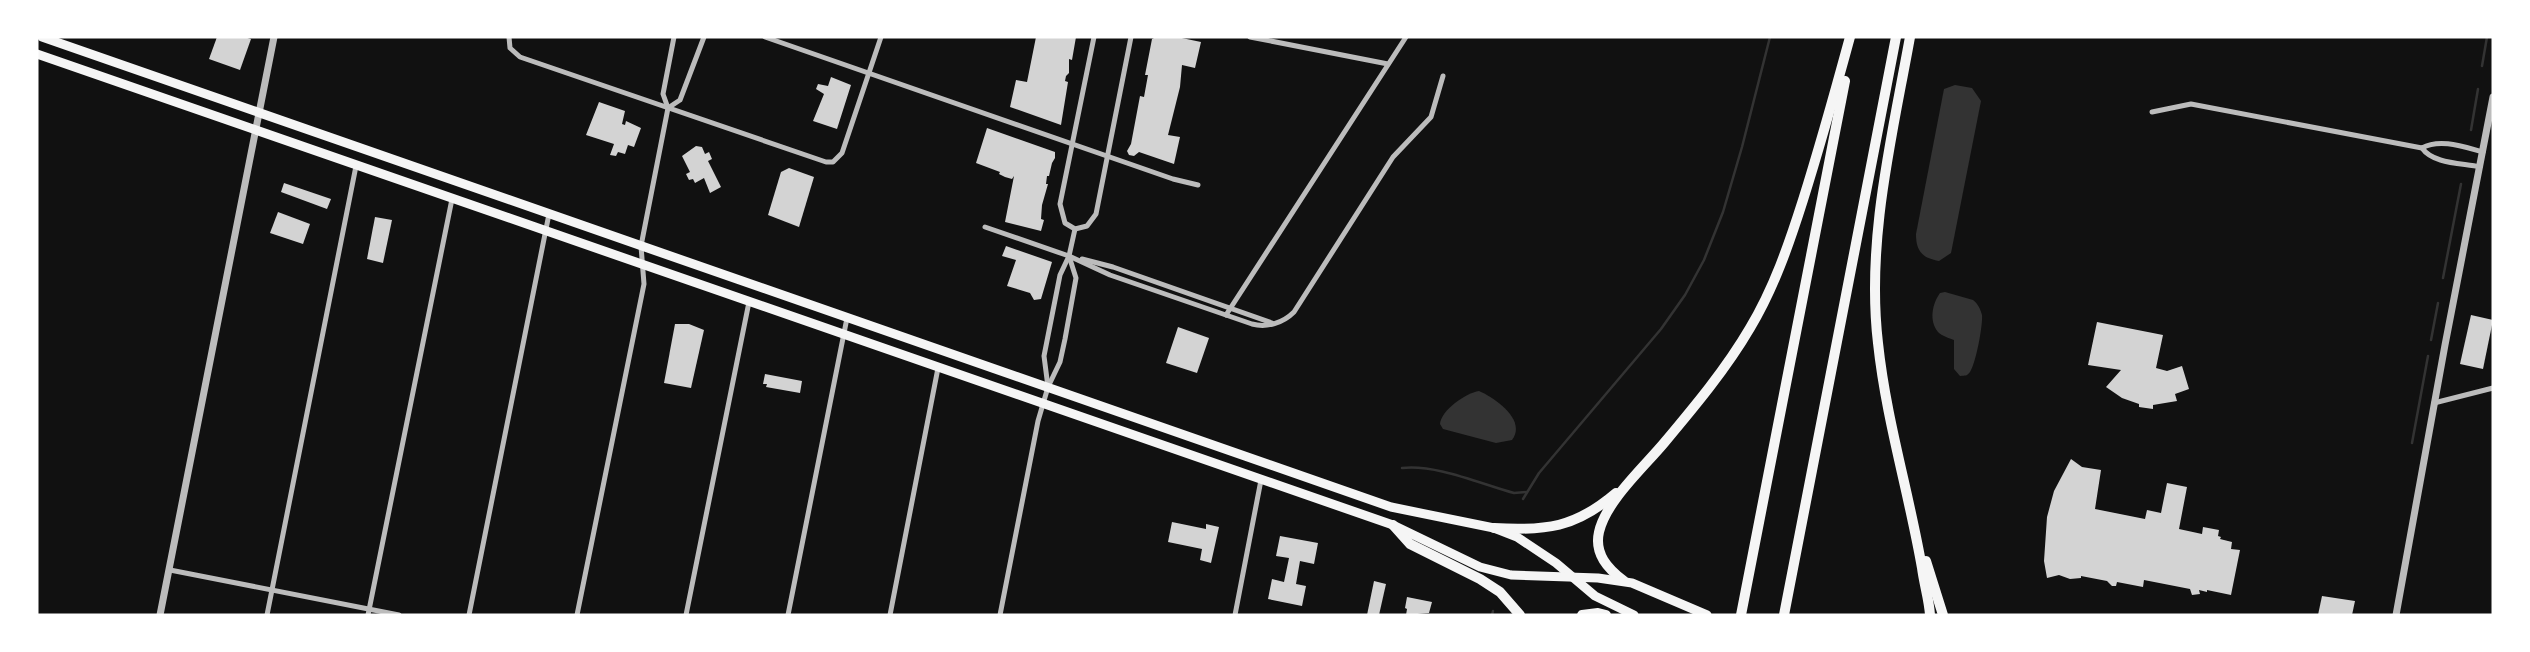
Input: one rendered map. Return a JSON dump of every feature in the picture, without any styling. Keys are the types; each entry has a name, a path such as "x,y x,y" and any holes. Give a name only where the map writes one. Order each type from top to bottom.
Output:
{"highway":[{"path":"1623,581 1609,570 1602,559 1598,535 1612,506 1629,482 1711,385 1750,330 1766,300 1793,232 1852,37"},
{"path":"1741,615 1852,37"},
{"path":"1784,615 1896,37"},
{"path":"1910,37 1880,215 1875,309 1884,382 1914,523 1930,615"},
{"path":"1494,528 1550,528 1597,509 1629,482"},
{"path":"1914,523 1943,615"},
{"path":"1392,526 1410,544 1480,579 1500,593 1520,615"},
{"path":"1581,615 1606,615"}],"main road":[{"path":"42,37 1391,507 1494,528 1517,537 1595,596 1634,615"},
{"path":"37,54 1392,526 1480,567 1511,575 1623,581 1647,587 1707,615"}],"street":[{"path":"160,615 274,37"},
{"path":"509,37 509,48 520,57 820,161 833,162 839,158 844,148 881,37"},
{"path":"577,615 644,284 641,246 668,108 663,94 674,37"},
{"path":"668,108 680,100 704,37"},
{"path":"765,37 1198,185"},
{"path":"1094,37 1060,211 1065,223 1075,229 1087,226 1096,214 1131,37"},
{"path":"1250,37 1388,64"},
{"path":"1226,315 1406,37"},
{"path":"1069,256 1110,275 1257,326 1287,319 1393,157 1431,117 1443,76"},
{"path":"2396,615 2493,97"},
{"path":"2152,112 2191,104 2422,148 2441,144 2483,152"},
{"path":"2422,148 2427,155 2437,159 2480,167"},
{"path":"267,615 356,166"},
{"path":"368,612 452,199"},
{"path":"469,615 549,214"},
{"path":"985,227 1069,256 1113,267 1273,323"},
{"path":"1048,387 1044,356 1060,275 1069,256 1075,229"},
{"path":"1000,615 1038,421 1048,387 1060,362 1076,278 1069,256"},
{"path":"686,615 749,302"},
{"path":"788,615 847,318"},
{"path":"890,615 939,368"},
{"path":"2434,403 2493,388"},
{"path":"1235,615 1261,480"},
{"path":"170,570 368,612 399,615"}],"shaded area":[{"path":"1955,85 1972,88 1981,101 1951,253 1939,261 1921,253 1916,234 1944,89"},
{"path":"1940,293 1973,300 1982,315 1975,361 1966,376 1960,376 1954,369 1954,340 1940,333 1933,323 1935,302"},
{"path":"1479,391 1500,404 1512,418 1516,432 1512,440 1496,443 1443,429 1441,419 1449,408"}],"building":[{"path":"217,37 251,39 240,70 209,59"},
{"path":"1036,37 1076,37 1065,81 1068,82 1061,125 1010,107 1016,80 1027,82"},
{"path":"1177,37 1201,42 1195,68 1182,65 1180,87 1168,135 1180,137 1174,164 1139,152 1134,156 1129,155 1127,151 1131,144 1140,96 1144,97 1152,39"},
{"path":"831,77 851,85 837,129 813,121 824,94 816,89 818,84 828,86"},
{"path":"599,102 625,111 622,124 625,125 626,121 641,128 634,147 628,145 625,154 618,152 616,156 610,155 614,144 586,135"},
{"path":"987,128 1055,152 1047,176 1041,231 1005,222 1014,176 1012,179 1005,177 999,174 1000,172 976,163"},
{"path":"696,146 702,147 705,154 709,152 712,159 708,161 721,187 710,193 704,178 695,183 693,179 689,180 686,174 690,172 682,156"},
{"path":"789,168 814,177 799,227 768,215 781,172"},
{"path":"284,183 331,199 327,209 281,192"},
{"path":"278,212 310,224 303,244 270,233"},
{"path":"375,217 392,220 383,263 367,259"},
{"path":"1006,246 1052,262 1041,299 1034,300 1030,293 1007,286 1016,260 1002,256"},
{"path":"2471,315 2493,320 2483,369 2460,364"},
{"path":"2097,322 2163,335 2156,368 2167,371 2182,366 2189,389 2175,394 2177,401 2153,405 2153,409 2139,407 2139,404 2122,398 2106,387 2121,370 2088,365"},
{"path":"675,324 689,324 704,330 691,388 664,383"},
{"path":"1178,327 1209,338 1197,373 1166,363"},
{"path":"765,374 802,381 800,393 766,387 767,384 763,384"},
{"path":"2071,459 2082,467 2101,470 2095,509 2145,519 2147,510 2161,513 2167,483 2187,487 2179,529 2202,534 2203,527 2219,530 2220,539 2232,542 2231,549 2240,550 2231,595 2199,590 2200,594 2192,595 2190,589 2144,580 2143,587 2117,582 2116,586 2112,586 2107,581 2081,576 2070,579 2059,575 2047,578 2044,561 2047,517 2054,491"},
{"path":"1172,522 1206,529 1206,524 1219,527 1211,563 1200,560 1202,549 1168,542"},
{"path":"1280,536 1318,543 1314,564 1300,561 1296,584 1306,586 1302,606 1268,599 1272,579 1284,582 1289,558 1276,556"},
{"path":"1374,581 1386,584 1379,615 1367,615"},
{"path":"2322,596 2355,601 2352,615 2318,615"},
{"path":"1407,597 1432,602 1429,613 1406,615"}],"waterway":[{"path":"1523,499 1539,473 1661,329 1685,295 1704,260 1723,212 1770,37"},
{"path":"2482,66 2487,37"},
{"path":"2471,130 2478,89"},
{"path":"2443,278 2461,184"},
{"path":"2431,340 2438,303"},
{"path":"2412,443 2428,356"},
{"path":"1402,468 1429,469 1514,493 1527,492"},
{"path":"1492,615 1493,611"}]}
